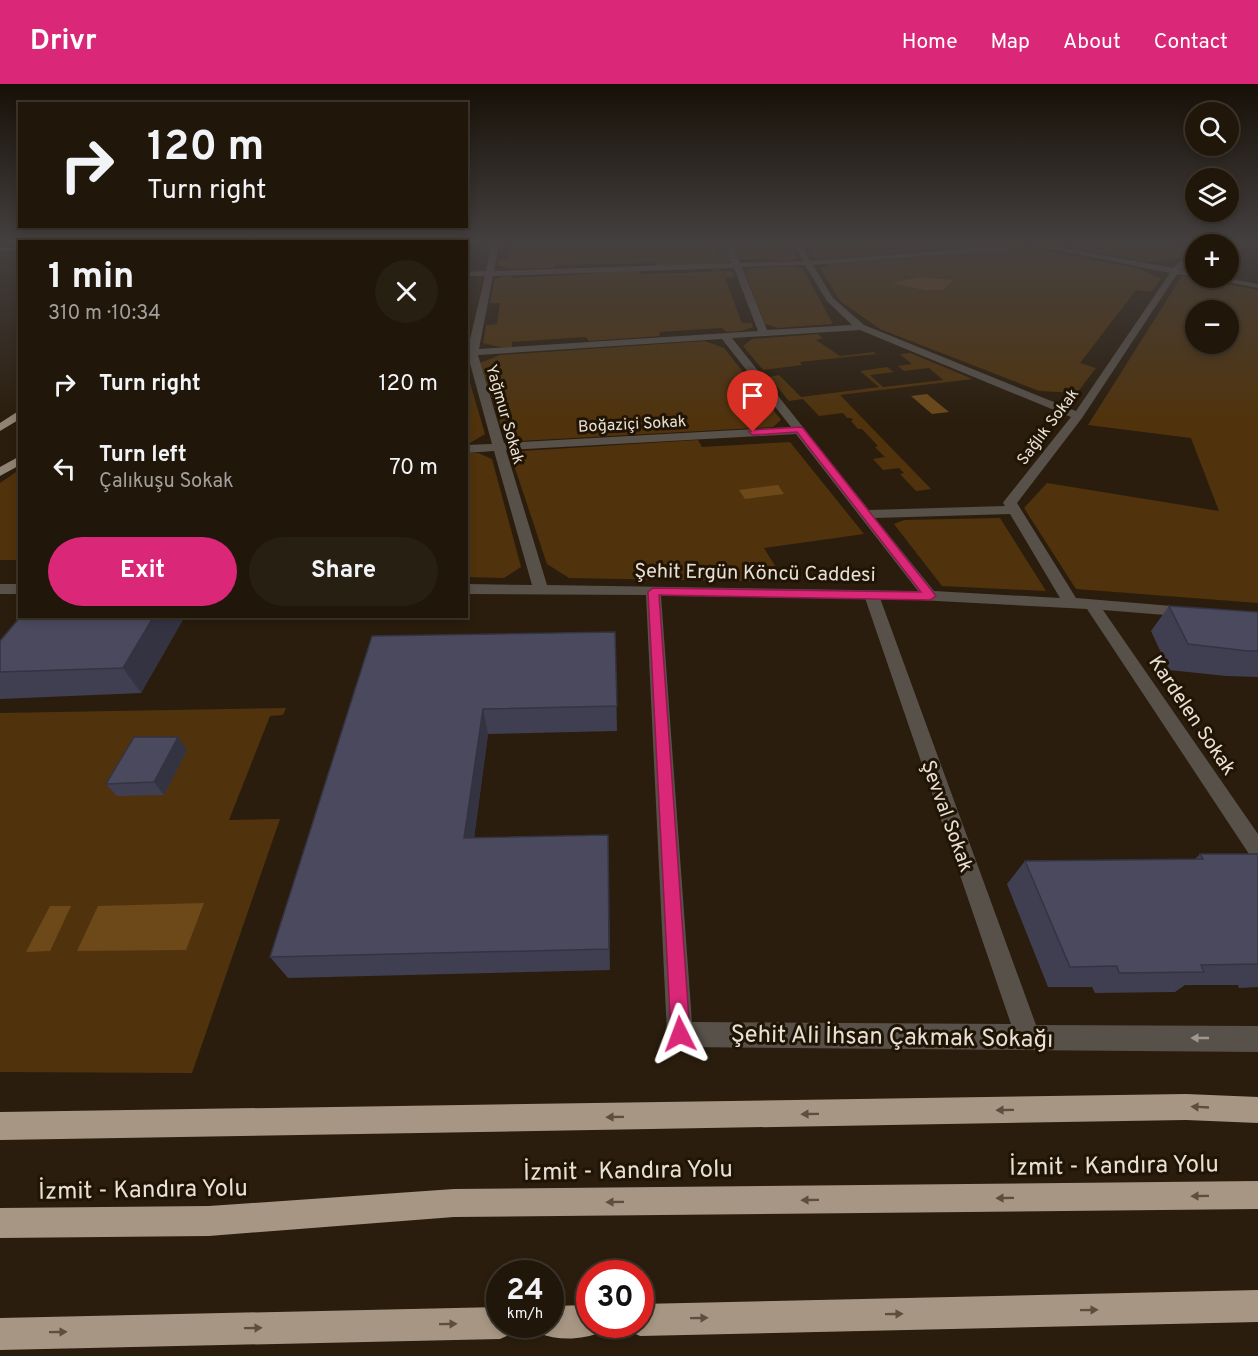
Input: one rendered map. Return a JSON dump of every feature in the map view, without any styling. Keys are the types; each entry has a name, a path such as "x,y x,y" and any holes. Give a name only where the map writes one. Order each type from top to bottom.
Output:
{"highway":[{"path":"0,1126 1174,1107 1258,1110"},
{"name":"İzmit - Kandıra Yolu","path":"0,1223 209,1221 454,1203 1258,1195"},
{"path":"654,1320 1258,1306"},
{"path":"0,1334 486,1323"}],"main road":[{"path":"0,428 18,414"},
{"path":"0,472 18,461"}],"street":[{"name":"Yağmur Sokak","path":"482,303 470,353 541,590"},
{"path":"752,303 763,333"},
{"path":"832,303 842,314 861,327 1077,416"},
{"name":"Sağlık Sokak","path":"1013,510 1010,503 1077,416 1153,303"},
{"path":"470,353 861,327"},
{"path":"725,336 868,514 930,596"},
{"name":"Boğaziçi Sokak","path":"468,449 800,430"},
{"path":"868,514 1013,510 1071,603"},
{"path":"0,589 18,589"},
{"name":"Şehit Ergün Köncü Caddesi","path":"468,589 871,593 1091,604 1210,614"},
{"name":"Şehit Ali İhsan Çakmak Sokağı","path":"653,592 680,1034 1258,1039"},
{"name":"Şevval Sokak","path":"871,593 1028,1038"},
{"name":"Kardelen Sokak","path":"1091,604 1258,851"}],"shaded area":[{"path":"500,303 735,303 742,323 752,323 753,327 742,331 726,332 722,328 659,332 660,336 589,341 586,337 512,342 512,347 483,343 486,325 497,324"},
{"path":"757,303 822,303 833,324 778,328 765,324"},
{"path":"843,303 1126,303 1080,363 1096,368 1077,393 1039,391 880,329"},
{"path":"1165,303 1185,303 1185,354 1239,354 1239,303 1258,303 1258,603 1076,589 1024,508 1047,483 1219,511 1191,438 1088,425"},
{"path":"818,334 823,338 816,340 840,356 874,352 876,354 800,362 802,365 763,370 743,346 752,339"},
{"path":"705,341 724,348 781,420 773,427 519,441 505,437 480,363 500,355"},
{"path":"910,353 973,379 840,395 931,489 916,491 900,474 904,473 899,468 883,470 873,459 885,457 862,429 858,429 851,421 853,420 851,418 847,418 843,413 819,416 803,399 789,401 769,377 779,375 801,397 879,387 860,371 887,367 894,372 870,375 883,387 943,380 929,368 904,371 898,366 912,364 900,354"},
{"path":"468,376 485,434 468,444"},
{"path":"927,394 949,412 932,414 911,396"},
{"path":"698,440 702,447 790,442 864,534 764,548 785,582 569,578 547,564 512,459 522,451"},
{"path":"468,453 478,453 492,459 521,567 504,578 468,577"},
{"path":"18,471 18,560 0,560 0,483"},
{"path":"778,485 784,494 745,499 739,490"},
{"path":"1000,518 1046,591 942,586 894,524 904,520"},
{"path":"286,708 283,715 270,716 229,820 280,819 192,1073 0,1072 0,713"},
{"path":"204,903 186,950 77,951 98,906"},
{"path":"50,906 71,906 50,951 26,952"}],"building":[{"path":"1169,606 1258,612 1258,651 1188,644"},
{"path":"19,618 153,618 123,668 0,672 0,641"},
{"path":"615,632 617,706 483,709 464,838 608,835 609,949 270,957 372,636"},
{"path":"134,737 178,737 154,782 106,784"},
{"path":"1200,854 1258,854 1258,964 1201,965 1204,972 1119,973 1117,966 1070,967 1025,861 1203,859"}],"route":[{"path":"680,1034 653,592 871,593 930,596 800,430 753,432"}]}
